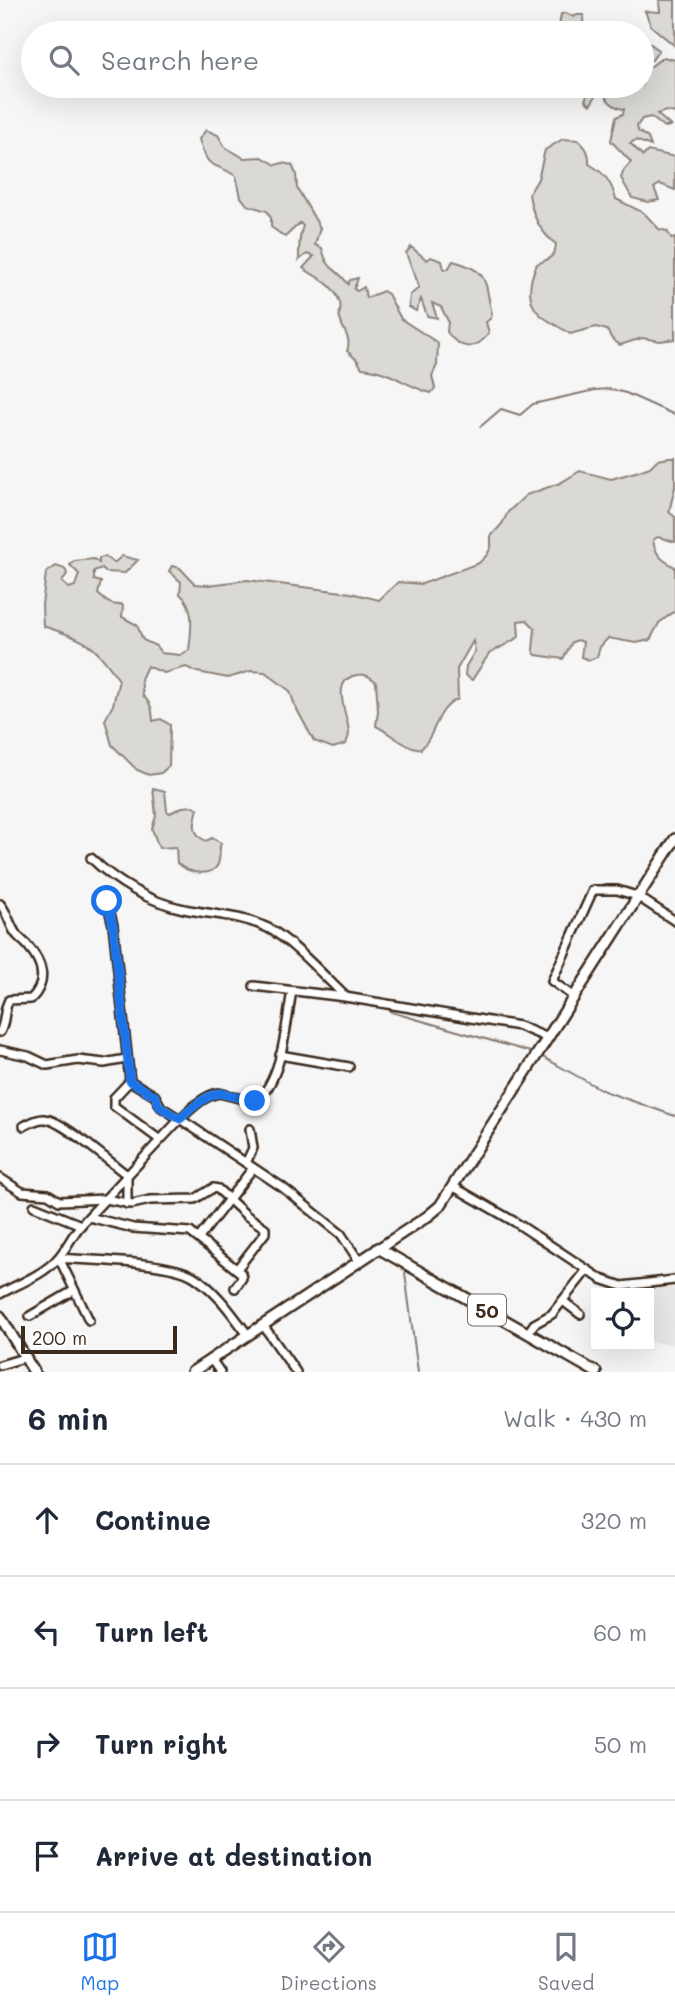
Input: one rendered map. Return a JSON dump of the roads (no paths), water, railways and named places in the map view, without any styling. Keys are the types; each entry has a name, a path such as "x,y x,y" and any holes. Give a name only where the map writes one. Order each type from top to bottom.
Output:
{"main road":[{"path":"192,1372 440,1206 675,839"},
{"name":"50","path":"378,1248 596,1372"},
{"path":"0,1316 34,1372"}],"street":[{"path":"91,858 105,872 167,905 238,918 271,930 345,997"},
{"path":"574,997 552,981 593,890 617,890 637,895 675,921"},
{"path":"107,901 113,925 130,1081 155,1096 160,1107 282,1187 341,1234 359,1261"},
{"path":"0,904 16,935 37,958 43,974 42,984 31,999 9,1000 4,1026 0,1032"},
{"path":"254,986 345,997 519,1026 548,1038"},
{"path":"0,1294 48,1268 59,1258 70,1237 197,1104 219,1093 255,1101 259,1098 276,1071 292,991"},
{"path":"0,1050 28,1056 47,1065 78,1060 103,1063 126,1059"},
{"path":"280,1055 349,1067"},
{"path":"130,1081 114,1098 114,1106 160,1140"},
{"path":"24,1126 39,1119 48,1119 76,1136 127,1175"},
{"path":"199,1238 229,1198 249,1165 253,1148 250,1129"},
{"path":"127,1175 127,1204"},
{"path":"0,1178 22,1192 48,1194 59,1201 106,1199 127,1204 150,1200 195,1199 213,1188 218,1189 247,1216 265,1228 265,1233 237,1269"},
{"path":"454,1187 515,1222 586,1271 622,1286 675,1280"},
{"path":"34,1206 81,1225"},
{"path":"89,1217 133,1228 187,1231 237,1269 242,1278 235,1288"},
{"path":"59,1258 89,1320"},
{"path":"59,1258 157,1265 190,1274 222,1301 248,1335"},
{"path":"528,1333 534,1324 552,1314 586,1271"},
{"path":"30,1316 74,1291"},
{"path":"563,1301 580,1314"},
{"path":"263,1325 296,1372"},
{"path":"0,1365 27,1357"},
{"path":"211,1359 220,1372"}],"waterway":[{"path":"480,427 501,409 520,415 533,404 609,389 626,393 675,415"},
{"path":"391,1012 534,1053"},
{"path":"539,1055 604,1091 675,1116"},
{"path":"405,1273 418,1372"}]}
